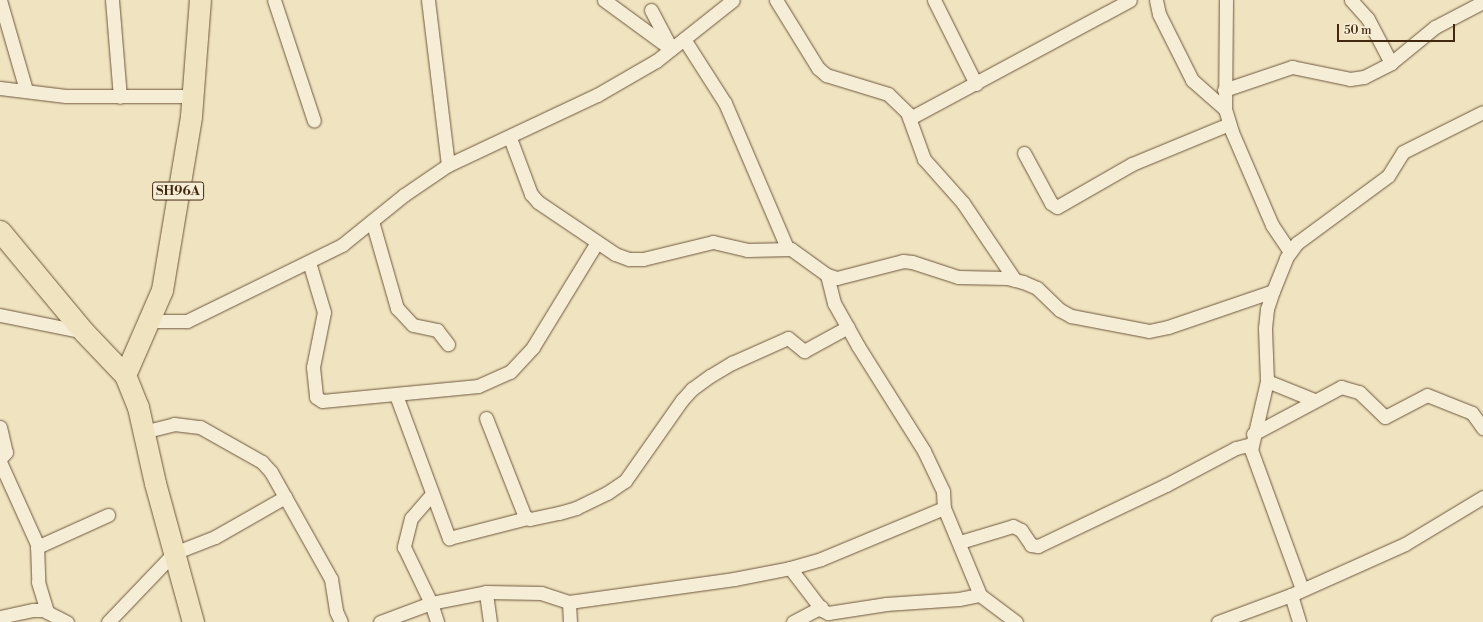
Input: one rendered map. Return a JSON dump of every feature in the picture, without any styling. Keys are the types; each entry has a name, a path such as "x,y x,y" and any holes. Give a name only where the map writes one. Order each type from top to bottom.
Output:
{"main road":[{"name":"SH96A","path":"125,375 162,290 193,96 200,0"},
{"path":"0,231 84,332 125,375 138,407 143,432 193,622"}],"street":[{"path":"0,0 26,90"},
{"path":"112,0 120,97"},
{"path":"274,0 314,121"},
{"path":"428,0 448,165"},
{"path":"604,0 672,49"},
{"path":"148,321 187,321 342,245 448,165 510,138 597,95 656,61 733,0"},
{"path":"776,0 818,68 826,75 888,94 908,115 924,159 964,202 1015,280"},
{"path":"934,0 976,84"},
{"path":"908,115 918,115 1130,0"},
{"path":"1156,0 1159,14 1192,80 1225,109"},
{"path":"1226,0 1225,109 1272,225 1290,252"},
{"path":"1351,0 1368,19 1391,63"},
{"path":"1224,90 1292,67 1350,79 1364,77 1391,63 1436,26 1483,2"},
{"path":"642,26 653,5"},
{"path":"653,5 672,49"},
{"path":"684,39 725,103 787,248"},
{"path":"0,88 66,96 193,96"},
{"path":"1299,622 1296,592 1253,462 1252,439 1267,381 1265,328 1267,309 1273,291 1290,252 1297,243 1388,176 1403,152 1483,112"},
{"path":"1024,153 1051,203 1057,207 1132,164 1230,124"},
{"path":"510,138 531,194 538,202 615,254 630,259 643,259 713,242 747,250 787,248 798,252 827,275 837,278 903,261 919,263 958,277 1015,280 1036,288 1060,310 1072,316 1150,331 1168,327 1273,291"},
{"path":"372,221 397,308 413,325 437,330 448,344"},
{"path":"309,262 324,312 313,367 316,397 322,401 478,386 510,372 533,347 597,242"},
{"path":"827,275 834,303 924,451 943,491 944,508 960,542 980,594 1016,622"},
{"path":"0,315 84,332"},
{"path":"396,395 449,538 527,518 576,508 616,488 632,472 692,389 732,363 788,338 804,351 848,327"},
{"path":"1267,381 1314,400"},
{"path":"960,542 1013,526 1021,530 1031,545 1038,546 1166,486 1252,439 1314,400 1341,387 1352,388 1385,417 1427,395 1472,414 1483,428"},
{"path":"486,418 527,518"},
{"path":"143,432 174,424 200,427 262,462 271,472 286,497 331,579 336,611 340,622"},
{"path":"0,427 6,452 0,459"},
{"path":"0,462 37,547 38,582 47,612"},
{"path":"432,494 411,518 404,547 431,603 437,622"},
{"path":"108,622 174,553 216,537 286,497"},
{"path":"1218,622 1296,592 1405,544 1483,497"},
{"path":"380,622 431,603 486,592 541,593 570,602 734,579 790,568 821,559 944,508"},
{"path":"37,547 108,515"},
{"path":"790,568 821,607 828,613 886,604 959,599 980,594"},
{"path":"486,592 490,622"},
{"path":"570,602 570,622"},
{"path":"793,622 821,607"},
{"path":"0,617 33,610 47,612 67,622"}]}
